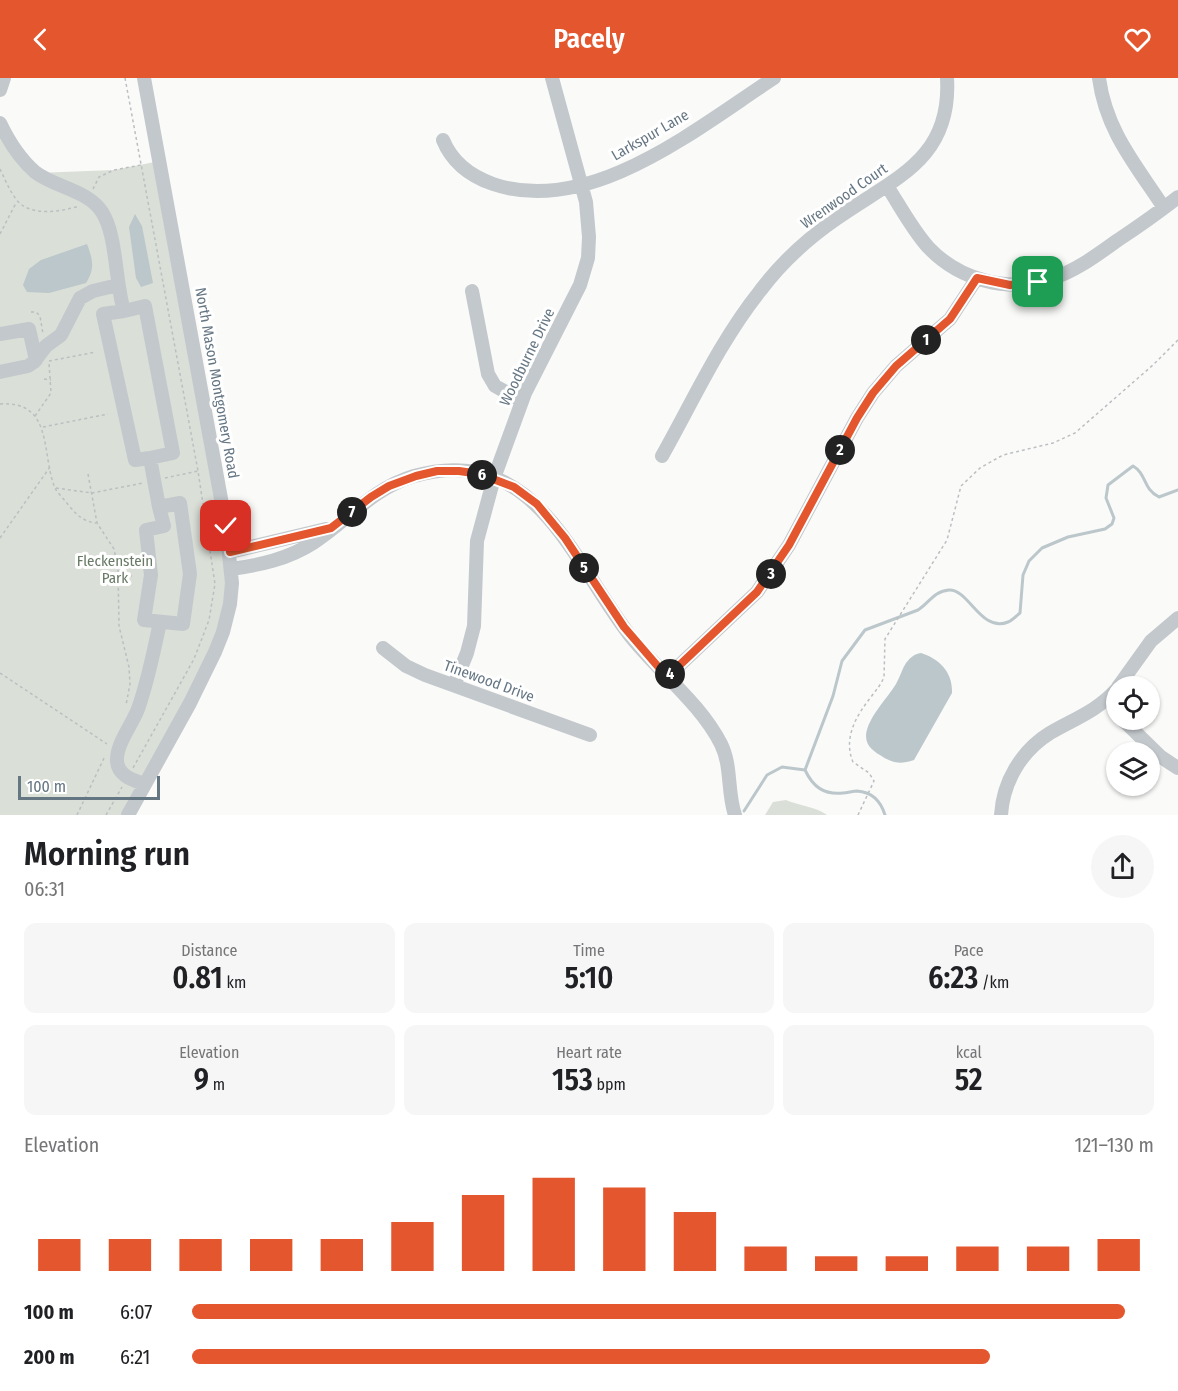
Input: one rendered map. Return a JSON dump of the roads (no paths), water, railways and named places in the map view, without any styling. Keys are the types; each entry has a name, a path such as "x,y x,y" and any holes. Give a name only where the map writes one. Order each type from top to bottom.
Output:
{"street":[{"path":"0,90 4,78"},
{"name":"North Mason Montgomery Road","path":"128,815 215,652 230,604 231,568 230,552 144,78"},
{"name":"Woodburne Drive","path":"454,686 467,653 474,626 477,541 494,478 537,367 565,317 585,272 589,237 588,216 582,184 552,78"},
{"name":"Larkspur Lane","path":"443,140 447,150 467,171 486,182 499,186 535,190 582,184 612,176 638,164 774,78"},
{"name":"Wrenwood Court","path":"662,456 738,321 777,270 813,236 914,166 930,147 946,111 947,78"},
{"path":"1099,78 1103,102 1115,135 1164,208"},
{"path":"0,123 15,152 36,173 93,202 102,212 109,230 124,311"},
{"path":"887,186 928,247 950,265 977,278 1010,285 1031,284 1052,279 1083,264 1178,197"},
{"path":"667,677 757,592 789,545 857,418 873,393 896,366 950,319 977,278"},
{"path":"44,359 46,346 61,335 80,298 93,291 118,285"},
{"path":"472,291 485,365 491,380 495,386 522,401"},
{"path":"145,306 173,453 150,458 135,460 104,314 145,306"},
{"path":"0,334 29,328 44,359"},
{"path":"0,372 28,366 44,359"},
{"path":"150,458 159,507 164,526 146,530 151,575 144,620 183,624 190,574 180,502 159,507"},
{"path":"231,568 264,564 296,553 314,543 371,497 389,486 416,476 437,471 459,471 494,478 526,495 552,520 624,627 703,716 723,747 735,815"},
{"path":"230,552 331,528"},
{"path":"1126,676 1151,641 1178,618"},
{"path":"144,784 128,777 120,770 117,761 147,679 160,622"},
{"name":"Tinewood Drive","path":"383,648 406,666 454,686 590,735"},
{"path":"1001,815 1009,780 1018,763 1028,752 1050,733 1090,713 1106,701"},
{"path":"1133,730 1161,757 1178,768"}],"waterway":[{"path":"885,815 881,806 871,796 857,791 830,793 820,789 805,770 833,696 842,661 865,630 918,610 936,595 949,590 963,596 990,622 999,624 1010,621 1020,613 1023,575 1029,561 1042,548 1068,537 1105,529 1112,524 1114,518 1106,498 1108,485 1133,466 1159,497 1178,490"},
{"path":"744,811 767,775 782,767 805,770"}],"park label":[{"name":"Fleckenstein Park","path":"115,570"}]}
